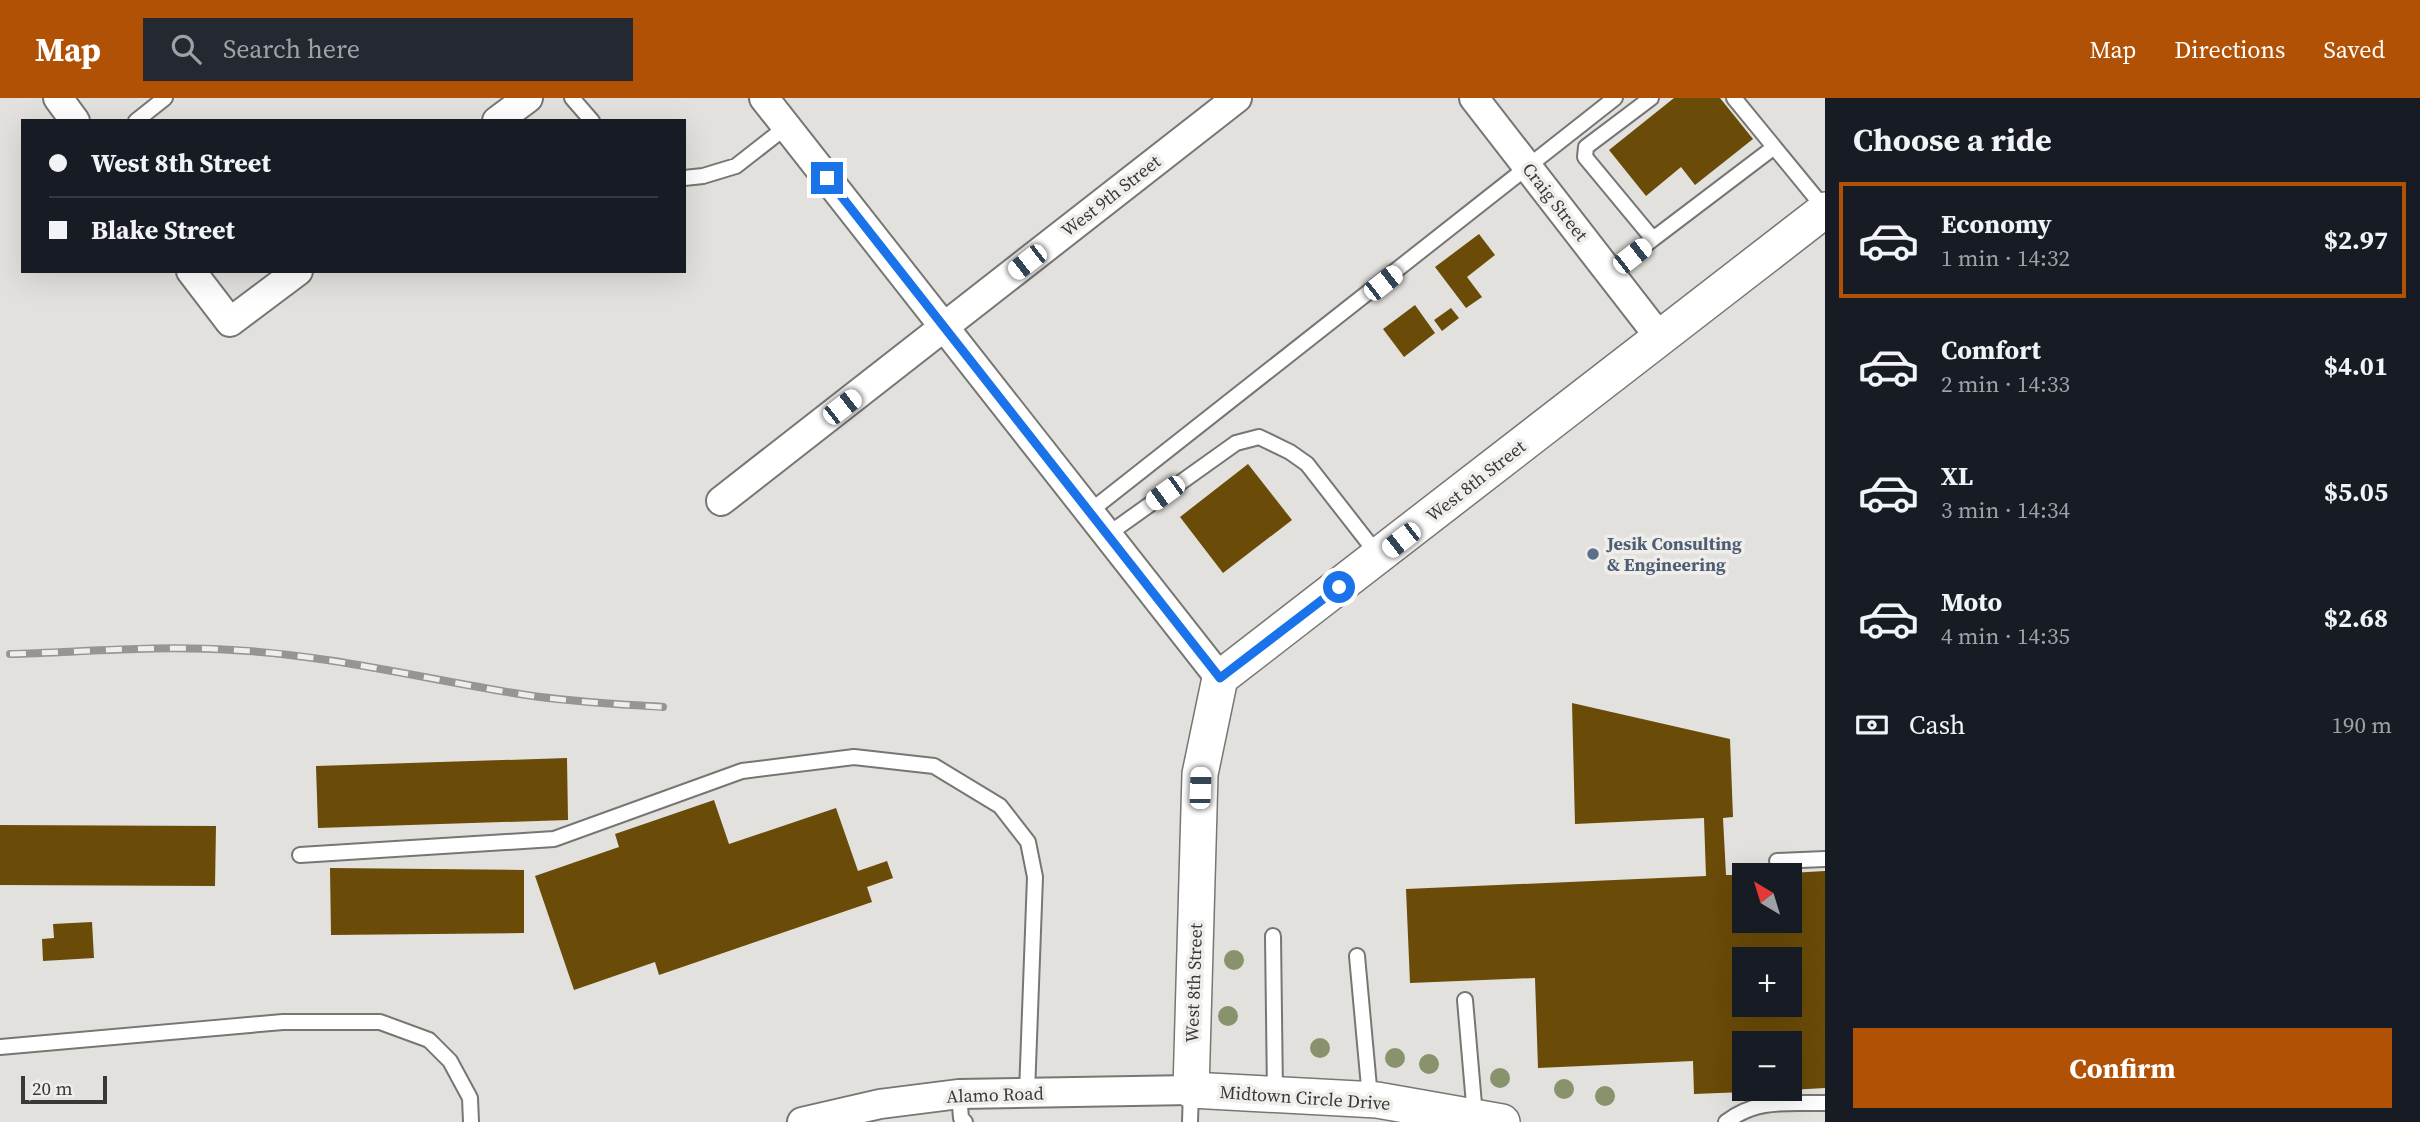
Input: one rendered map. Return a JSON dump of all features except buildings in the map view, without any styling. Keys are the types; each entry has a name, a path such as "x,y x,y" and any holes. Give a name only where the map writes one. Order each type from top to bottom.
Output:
{"street":[{"path":"58,98 74,119"},
{"path":"501,119 528,98"},
{"path":"764,98 1220,678"},
{"name":"West 9th Street","path":"721,501 1237,98"},
{"name":"Craig Street","path":"1474,98 1661,339"},
{"name":"West 8th Street","path":"1190,1106 1200,774 1220,678 1661,339 1825,209"},
{"path":"193,273 230,322 295,273"},
{"name":"Alamo Road","path":"802,1122 880,1104 959,1094 1027,1093 1190,1106"},
{"name":"Midtown Circle Drive","path":"1190,1106 1275,1094 1370,1100 1489,1120"}],"lane":[{"path":"139,119 166,98"},
{"path":"572,98 590,119"},
{"path":"1089,512 1615,98"},
{"path":"1651,98 1586,148 1586,157 1653,239"},
{"path":"1734,98 1825,209"},
{"path":"686,178 704,176 736,166 786,127"},
{"path":"1610,274 1773,148"},
{"path":"1107,535 1237,443 1259,437 1290,452 1307,464 1379,556"},
{"path":"300,855 554,839 742,771 855,757 934,766 1000,806 1028,842 1035,877 1027,1093"},
{"path":"1777,861 1825,859"},
{"path":"1273,936 1275,1094"},
{"path":"1357,956 1370,1100"},
{"path":"1465,1000 1489,1120"},
{"path":"0,1048 283,1022 380,1022 429,1040 450,1061 470,1098 471,1122"},
{"path":"959,1094 961,1118 965,1122"},
{"path":"1726,1122 1741,1111 1760,1104 1825,1103"}],"railway":[{"path":"10,654 177,648 269,653 343,662 543,697 663,707"}],"place":[{"name":"Jesik Consulting & Engineering","path":"1593,554"}],"route":[{"path":"827,178 1220,678 1339,587"}]}
